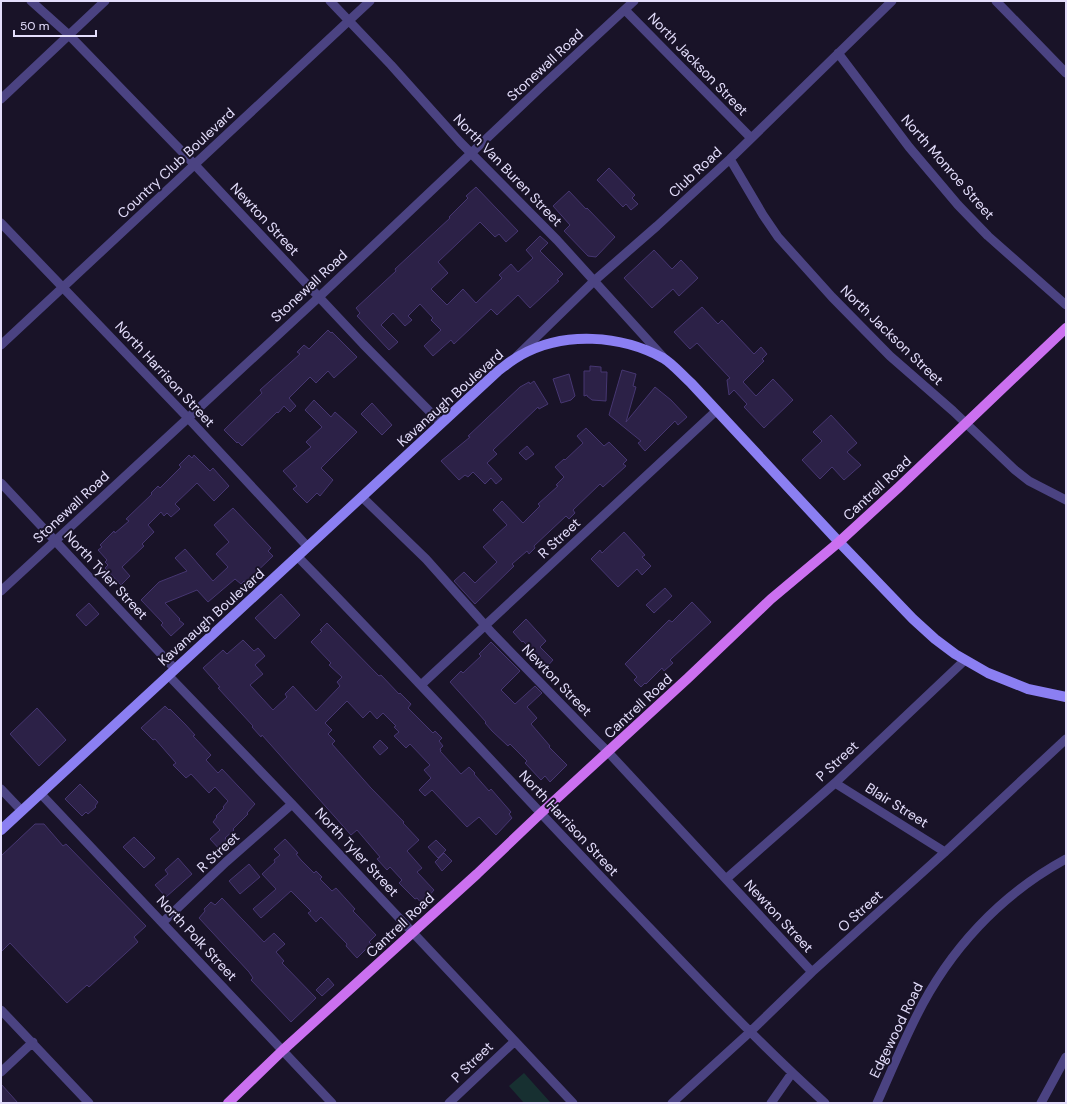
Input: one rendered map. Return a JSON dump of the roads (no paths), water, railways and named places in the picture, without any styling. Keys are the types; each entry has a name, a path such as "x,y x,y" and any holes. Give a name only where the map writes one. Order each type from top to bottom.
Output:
{"main road":[{"name":"Cantrell Road","path":"228,1103 283,1050 477,874 771,599 839,542 966,424 1066,328"}],"street":[{"name":"Newton Street","path":"31,1 69,35 195,165 363,344 442,422"},
{"path":"1,99 105,1"},
{"name":"North Van Buren Street","path":"330,1 460,142 557,240 665,359"},
{"name":"Country Club Boulevard","path":"1,345 370,1"},
{"name":"Stonewall Road","path":"1,591 634,1"},
{"name":"Club Road","path":"513,360 594,281 657,226 730,158 892,1"},
{"path":"996,1 1066,73"},
{"name":"North Jackson Street","path":"625,10 751,138"},
{"name":"North Monroe Street","path":"838,54 909,147 958,205 988,236 1066,305"},
{"name":"North Jackson Street","path":"730,158 763,215 778,237 807,271 890,356 1015,470 1029,481 1066,500"},
{"name":"North Harrison Street","path":"1,222 308,546"},
{"name":"Kavanaugh Boulevard","path":"1,830 498,371 520,355 553,343 589,339 607,340 649,351 665,359 691,383 839,542 935,639 965,660 988,673 1042,693 1066,697"},
{"name":"R Street","path":"421,685 716,411"},
{"name":"North Tyler Street","path":"1,483 292,804 573,1103"},
{"name":"Newton Street","path":"362,497 426,559 485,625 608,752 812,972"},
{"name":"North Harrison Street","path":"298,556 710,992 792,1073 825,1103"},
{"name":"P Street","path":"726,880 835,783 965,660"},
{"name":"O Street","path":"672,1103 750,1032 812,972 945,852 1066,739"},
{"name":"Blair Street","path":"835,783 945,852"},
{"path":"1,788 21,810"},
{"name":"North Polk Street","path":"40,793 332,1103"},
{"name":"R Street","path":"163,922 226,862 292,804"},
{"name":"Edgewood Road","path":"878,1103 916,1016 956,951 979,925 1003,902 1040,874 1066,859"},
{"path":"1,1010 33,1042 89,1103"},
{"name":"P Street","path":"449,1103 515,1041"},
{"path":"1,1072 33,1042"},
{"path":"1041,1103 1066,1057"},
{"path":"771,1103 792,1073"}]}
